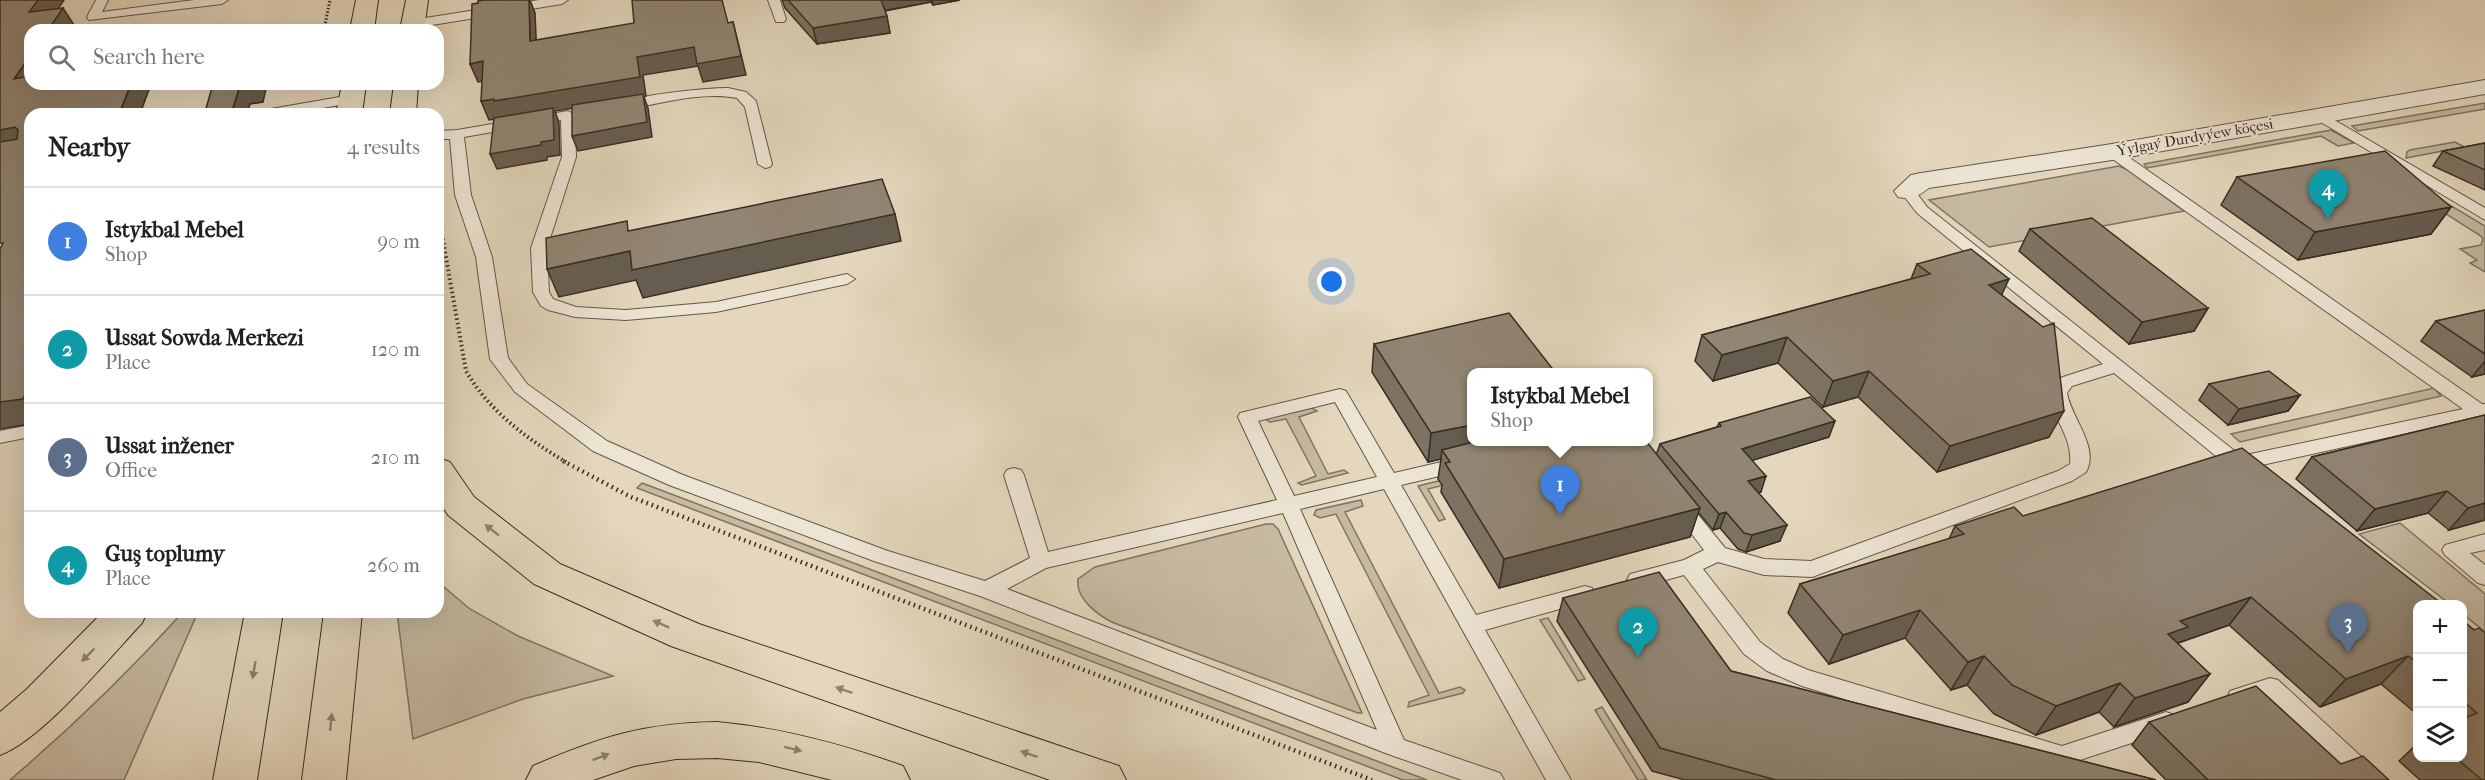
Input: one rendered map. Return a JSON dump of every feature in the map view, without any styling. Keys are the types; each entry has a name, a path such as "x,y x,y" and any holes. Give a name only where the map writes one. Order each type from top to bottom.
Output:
{"main road":[{"path":"363,24 367,0"},
{"path":"413,24 417,0"},
{"path":"404,108 405,90"},
{"path":"444,480 461,506 547,574 685,635 1104,780"},
{"path":"0,737 42,701 122,618"},
{"path":"235,780 263,618"},
{"path":"324,780 342,618"},
{"path":"548,780 616,751 653,742 683,740 780,746 831,759 888,780"}],"street":[{"name":"Ýylgaý Durdyýew köçesi","path":"1908,191 1921,181 2112,152 2485,87"}],"lane":[{"path":"102,0 93,17 222,0"},
{"path":"429,24 562,0"},
{"path":"774,0 780,19"},
{"path":"603,110 721,90 740,93 749,100 765,164"},
{"path":"299,108 351,99"},
{"path":"847,279 716,307 626,315 575,312 554,306 547,302 541,292 539,248 569,157 574,114 447,135 463,195 484,256 499,359 521,388 600,446 676,480 881,556 987,590 1396,747 1492,780"},
{"path":"2319,115 2485,215"},
{"path":"2112,152 2482,410"},
{"path":"1908,191 1922,210 2257,478"},
{"path":"1669,493 1718,553 1743,565 1779,570 1812,569 2065,476 2079,467 2081,447 2058,402 2058,392 2066,382 2117,366"},
{"path":"1396,747 1289,505 1247,417 1340,395 1559,780"},
{"path":"2239,464 2482,410"},
{"path":"0,437 24,432"},
{"path":"987,590 1041,561 1478,460"},
{"path":"1014,475 1041,561"},
{"path":"2485,542 2452,550 2485,577"},
{"path":"1470,625 1689,566 1718,553"},
{"path":"1689,566 1752,648 1775,665 1802,677 2051,753 2062,756 2182,716"},
{"path":"2215,705 2270,687 2371,780"}],"path":[{"path":"325,24 330,0"}],"shaded area":[{"path":"2485,103 2485,109 2358,131 2352,126"},
{"path":"2331,130 2354,143 2338,146 2321,136 2147,168 2144,164"},
{"path":"2455,142 2464,147 2406,158 2410,150"},
{"path":"2119,166 2128,170 2184,211 1989,247 1929,200"},
{"path":"2398,174 2485,226 2485,272 2470,263 2477,260 2460,249 2481,245 2483,239 2481,236 2386,176"},
{"path":"2434,388 2441,396 2240,442 2231,434"},
{"path":"1312,408 1317,411 1299,417 1328,474 1344,470 1348,473 1302,485 1298,483 1316,476 1286,419 1270,422 1265,419"},
{"path":"1580,446 1601,446 1428,489 1445,519 1439,521 1418,486"},
{"path":"642,483 1427,780 1403,780 637,488"},
{"path":"1361,500 1363,506 1345,512 1439,693 1460,687 1465,690 1463,693 1408,707 1409,702 1429,695 1336,514 1320,518 1314,515 1316,510"},
{"path":"2400,523 2485,594 2485,632 2467,617 2467,600 2445,600 2359,534"},
{"path":"1273,524 1278,529 1362,713 1114,623 1089,606 1080,593 1078,579 1095,567"},
{"path":"444,587 470,609 518,636 613,676 523,699 413,739 398,618 444,618"},
{"path":"177,618 195,618 124,780 10,780 100,699"},
{"path":"1548,618 1585,679 1578,681 1540,620"},
{"path":"1602,707 1647,780 1638,780 1595,710"}],"building":[{"path":"0,0 38,0 29,12 63,8 52,24 24,24 24,65 14,79 24,77 24,90 129,90 121,108 24,108 24,396 23,399 0,402 0,249 3,243 0,243 0,142 17,139 18,130 15,127 0,130"},
{"path":"484,0 529,0 530,41 634,23 632,0 722,0 728,23 733,22 741,56 697,64 694,47 637,57 640,77 494,101 494,99 481,101 483,61 470,64 472,4"},
{"path":"788,0 881,0 887,16 813,28"},
{"path":"211,90 239,90 233,108 206,108"},
{"path":"643,94 647,122 572,136 572,105"},
{"path":"553,108 554,140 541,142 541,145 490,154 494,118"},
{"path":"2485,143 2485,170 2443,151"},
{"path":"2385,151 2451,207 2315,232 2237,177"},
{"path":"882,179 895,214 632,270 630,251 547,269 546,238 627,221 628,231"},
{"path":"2092,218 2208,308 2142,322 2030,229"},
{"path":"1971,249 2009,279 1989,285 2043,327 2054,323 2064,411 1950,446 1869,371 1833,381 1787,337 1722,355 1702,335 1930,274 1917,264"},
{"path":"2485,310 2485,354 2436,321"},
{"path":"1509,313 1552,368 1467,368 1467,426 1431,433 1374,344"},
{"path":"2269,371 2300,395 2239,409 2209,384"},
{"path":"1810,397 1835,421 1742,449 1766,476 1748,481 1787,525 1752,535 1744,533 1726,512 1719,514 1660,444 1721,426 1719,423"},
{"path":"2485,415 2485,503 2468,508 2447,491 2375,509 2312,457"},
{"path":"1467,444 1467,446 1650,446 1700,508 1504,559 1445,463 1450,462 1442,450"},
{"path":"2242,448 2437,600 2413,600 2413,660 2408,656 2346,679 2251,597 2180,621 2188,627 2168,634 2210,674 2135,698 2120,683 2056,706 2012,685 1984,656 1968,662 1920,610 1843,635 1800,584 1964,534 1955,526 2014,507 2023,516"},
{"path":"1659,572 1731,671 2156,780 1776,780 1660,748 1563,598"},
{"path":"2467,624 2474,630 2479,628 2485,633 2485,780 2461,762 2467,762 2467,717 2477,713 2467,704"},
{"path":"2256,686 2341,764 2363,756 2389,780 2208,780 2149,722"}],"place":[{"name":"Guş toplumy","path":"2328,219"},
{"name":"Istykbal Mebel","path":"1560,515"},
{"name":"Ussat inžener","path":"2348,653"},
{"name":"Ussat Sowda Merkezi","path":"1638,657"}]}
